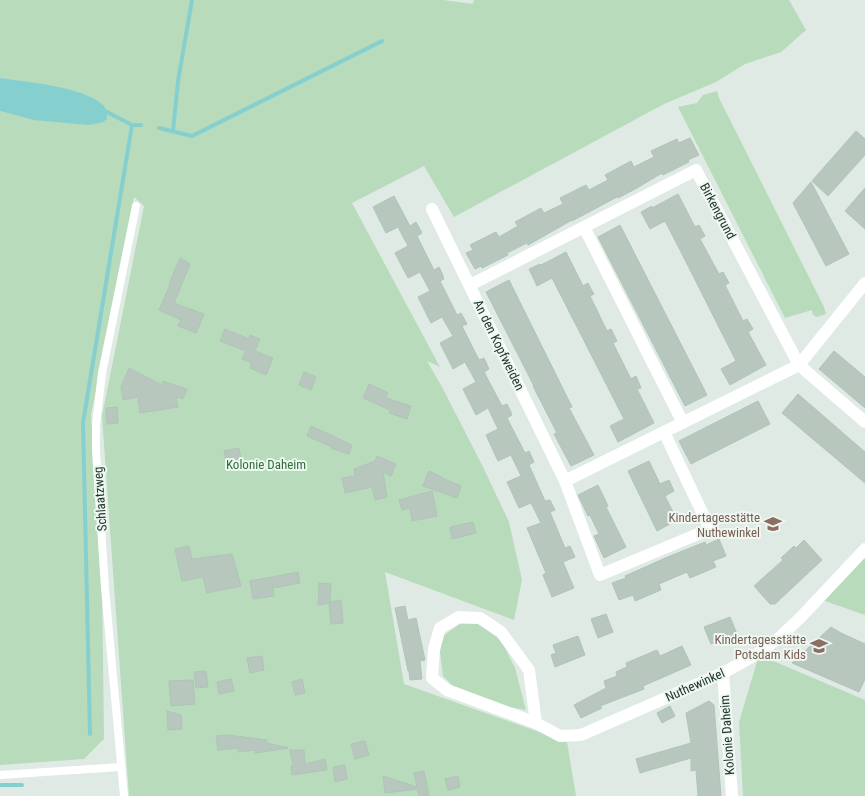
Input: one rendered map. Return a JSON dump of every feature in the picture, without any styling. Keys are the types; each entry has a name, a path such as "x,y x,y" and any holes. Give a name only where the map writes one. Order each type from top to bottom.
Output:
{"street":[{"name":"Birkengrund","path":"470,285 696,170 799,365"},
{"name":"An den Kopfweiden","path":"432,209 565,482 600,574 710,529 664,432"},
{"path":"584,227 683,422"},
{"path":"565,482 799,365 865,283"},
{"path":"799,365 865,422"},
{"name":"Nuthewinkel","path":"536,723 529,670 501,632 480,618 459,616 440,628 434,649 432,678 447,690 536,723 560,736 581,735 723,673 757,654 801,618 865,549"},
{"name":"Kolonie Daheim","path":"723,673 732,796"}],"lane":[{"name":"Schlaatzweg","path":"124,796 105,588 96,451 96,425 102,372 136,206"},
{"path":"0,775 121,767"}],"green space":[{"path":"0,0 443,0 473,4 474,0 789,0 806,30 781,52 745,64 716,82 664,104 454,217 424,166 352,203 440,367 427,361 483,467 509,522 522,580 514,620 385,572 404,684 567,742 576,796 129,796 102,416 144,206 134,197 91,415 102,584 104,739 84,759 0,765 0,111 33,120 61,88 0,78"},
{"path":"717,91 719,98 824,307 826,314 817,317 813,315 812,310 785,318 678,107 697,103 703,95"},
{"path":"865,552 865,615 822,600"},
{"path":"460,624 478,624 501,640 515,668 526,710 504,706 456,689 443,676 440,652 443,636"},
{"path":"759,655 865,700 865,796 743,796 739,722"}],"water":[{"path":"0,78 54,86 83,94 103,105 107,113 107,119 103,122 89,125 33,120 0,111"}],"building":[{"path":"856,131 865,139 865,155 828,196 812,181"},
{"path":"690,138 699,155 688,160 689,162 663,175 662,173 637,188 572,220 528,245 527,243 507,253 508,255 482,268 481,266 475,269 466,253 473,250 470,245 496,232 499,237 518,226 515,222 541,208 544,213 563,204 560,198 586,185 589,190 608,180 605,175 631,161 634,167 654,157 651,151 677,139 679,143"},
{"path":"811,182 849,254 826,266 793,203"},
{"path":"865,188 865,229 845,211"},
{"path":"678,194 695,227 699,225 705,236 700,239 719,274 723,272 729,283 725,285 743,321 747,319 753,329 748,332 766,365 730,385 721,369 736,361 681,252 665,221 650,229 641,212 652,206 652,208"},
{"path":"394,196 410,226 416,222 422,233 417,236 434,270 439,267 444,279 440,281 457,315 461,313 467,324 462,326 479,360 484,358 489,369 484,372 502,406 507,404 512,415 507,418 525,453 529,451 534,462 529,465 545,501 550,500 555,510 550,512 565,548 570,546 575,557 563,562 574,588 552,597 543,575 546,573 527,528 541,523 531,503 519,508 507,482 521,476 511,455 498,461 486,435 498,429 488,408 476,415 463,389 476,382 465,362 453,369 440,343 453,336 442,317 431,323 418,297 430,291 420,272 408,278 395,253 408,246 398,227 386,233 373,207"},
{"path":"620,225 707,395 685,406 598,237"},
{"path":"566,252 583,286 588,283 594,294 590,296 607,331 611,329 617,341 613,343 631,379 636,376 641,388 637,389 654,423 618,442 610,426 624,419 552,278 537,286 529,269 540,264 541,265"},
{"path":"180,258 190,264 174,303 204,314 196,333 178,326 181,320 159,310"},
{"path":"509,280 572,407 569,408 594,455 571,466 554,434 557,433 486,292"},
{"path":"225,329 249,339 250,335 260,339 255,351 273,358 266,375 250,368 252,363 242,359 246,351 220,341"},
{"path":"834,351 865,377 865,408 819,369"},
{"path":"129,368 162,385 163,381 187,389 183,399 176,397 178,407 140,413 138,397 123,400 121,387"},
{"path":"304,372 316,377 311,390 299,385"},
{"path":"369,384 388,393 386,398 411,406 407,419 389,413 390,410 363,398"},
{"path":"798,394 865,452 865,483 782,413"},
{"path":"758,401 770,424 691,464 679,441"},
{"path":"117,407 118,423 107,424 106,408"},
{"path":"311,426 352,445 349,454 331,448 332,447 307,436"},
{"path":"239,448 242,465 227,468 224,451"},
{"path":"377,456 396,464 391,476 383,472 387,497 375,500 372,487 345,493 342,478 355,476 354,469 375,461"},
{"path":"649,461 660,484 669,480 674,491 665,496 677,520 657,531 628,471"},
{"path":"429,471 461,486 457,498 423,486"},
{"path":"598,485 608,506 606,507 626,547 604,558 594,536 599,534 578,495"},
{"path":"432,491 437,516 412,521 410,508 402,510 399,500"},
{"path":"473,522 476,533 452,539 450,527"},
{"path":"719,539 726,556 713,561 716,567 690,578 687,572 659,584 661,590 635,601 633,595 619,600 612,583 626,578 625,576 670,556 705,542 706,545"},
{"path":"804,540 822,560 775,604 770,604 754,586 783,560 781,558 794,546 796,548"},
{"path":"189,546 192,559 232,554 241,586 207,593 203,577 182,581 175,549"},
{"path":"298,572 300,583 273,588 274,596 253,599 250,581"},
{"path":"319,583 331,584 330,602 341,600 343,623 331,624 329,603 318,605"},
{"path":"405,606 408,620 416,618 425,660 420,661 422,679 410,680 395,608"},
{"path":"606,614 613,632 598,638 591,619"},
{"path":"730,617 737,634 711,644 704,627"},
{"path":"831,627 865,644 865,679 859,692 792,663"},
{"path":"578,636 585,655 555,667 551,655 556,653 553,645"},
{"path":"682,646 691,665 643,686 644,689 600,706 602,708 581,718 574,705 606,688 604,681 617,676 616,672 627,667 626,663 657,650 660,656"},
{"path":"262,656 264,670 250,673 247,658"},
{"path":"206,671 208,687 196,688 194,672"},
{"path":"231,679 234,691 219,694 217,682"},
{"path":"302,679 305,693 295,695 292,682"},
{"path":"193,680 195,704 171,706 169,681"},
{"path":"709,701 714,705 721,796 698,796 696,770 691,771 691,758 640,773 636,759 691,743 686,713"},
{"path":"670,706 675,716 662,723 657,713"},
{"path":"167,711 181,715 182,729 168,730"},
{"path":"228,735 267,740 267,743 288,748 255,753 255,750 238,752 238,748 218,750 216,736"},
{"path":"365,741 369,755 355,759 351,744"},
{"path":"290,750 304,750 305,764 325,759 327,770 292,775 291,766 293,766"},
{"path":"345,765 347,779 335,782 333,767"},
{"path":"424,771 429,796 419,796 417,789 385,793 383,776 417,787 414,773"},
{"path":"458,776 460,787 448,790 445,779"}],"waterway":[{"path":"173,131 178,81 192,0"},
{"path":"159,128 192,136 382,41"},
{"path":"103,111 132,125 141,125"},
{"path":"90,734 83,423 132,125"},
{"path":"0,785 22,785"}],"place":[{"name":"Kindertagesstätte Nuthewinkel","path":"773,524"},
{"name":"Kindertagesstätte Potsdam Kids","path":"819,646"}]}
